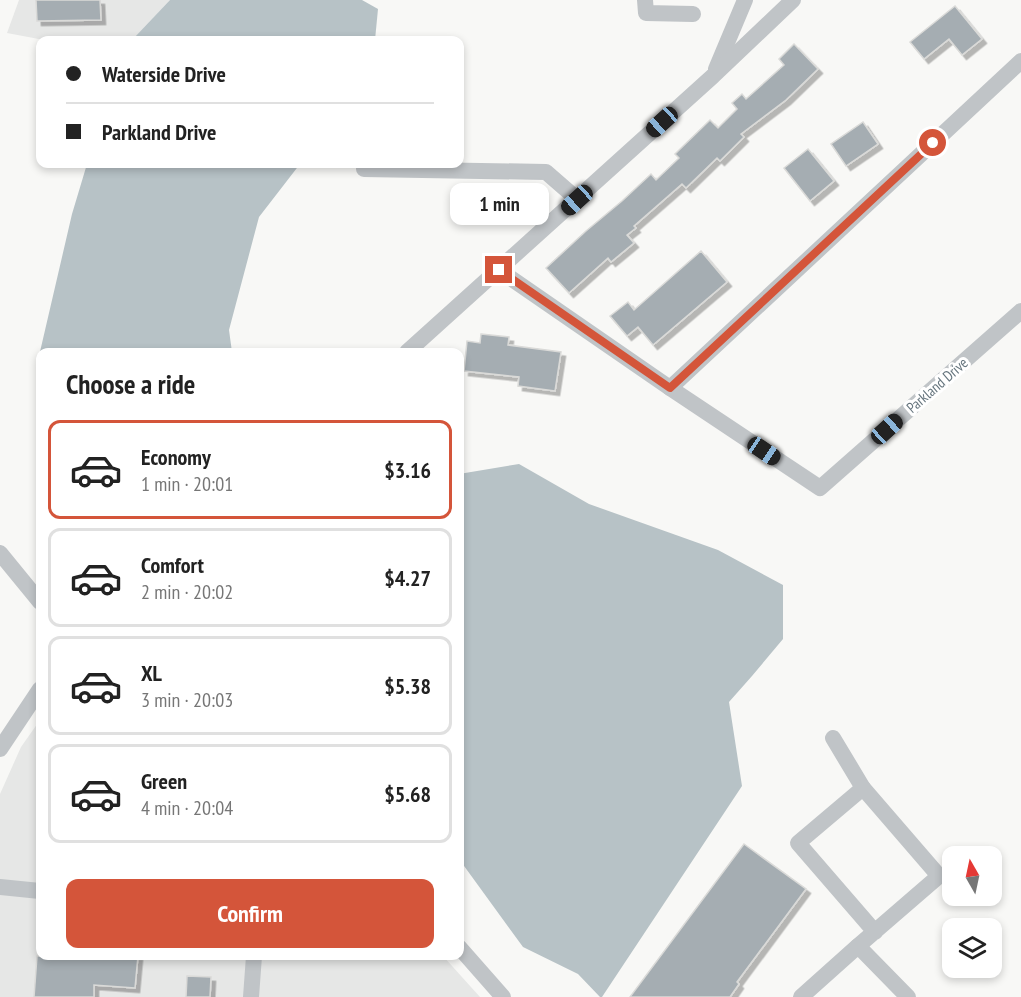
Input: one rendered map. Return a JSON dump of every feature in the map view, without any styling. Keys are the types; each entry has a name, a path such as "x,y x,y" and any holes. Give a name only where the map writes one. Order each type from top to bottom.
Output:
{"street":[{"path":"645,0 646,13 693,14"},
{"path":"713,76 745,0"},
{"path":"411,348 713,76 792,0"},
{"path":"670,388 1021,61"},
{"path":"364,169 372,168"},
{"path":"441,168 546,172 577,200"},
{"name":"Parkland Drive","path":"499,270 820,488 1021,311"},
{"path":"0,553 36,597"},
{"path":"0,749 36,694"},
{"path":"801,997 939,876 862,788 833,738"},
{"path":"862,788 798,843 875,932"},
{"path":"0,887 36,891"},
{"path":"858,946 908,997"},
{"path":"464,953 503,997"},
{"path":"251,997 254,960"}],"shaded area":[{"path":"19,0 170,0 136,36 36,36 36,38 7,33"},
{"path":"170,0 362,0 378,9 375,36 136,36"},
{"path":"86,168 297,168 259,217 229,330 231,348 41,348 72,214"},
{"path":"519,464 589,504 718,550 783,585 783,639 729,702 742,786 602,997 578,974 523,947 464,866 464,473"},
{"path":"36,726 36,960 447,960 480,997 0,997 0,794 21,747"}],"building":[{"path":"36,0 100,0 101,20 37,21"},
{"path":"955,6 982,39 962,55 949,39 924,59 910,42"},
{"path":"794,44 818,69 786,100 741,134 744,137 720,161 717,158 686,188 682,184 634,226 636,228 627,235 634,243 611,262 608,258 569,293 546,268 651,174 656,180 679,158 675,154 710,120 718,128 737,109 732,103 742,94 746,99 784,65 779,59"},
{"path":"863,122 878,144 846,166 831,144"},
{"path":"808,149 834,181 810,201 784,168"},
{"path":"701,251 727,282 653,345 638,327 627,336 610,316 628,302 634,310"},
{"path":"481,334 509,337 508,345 561,352 555,391 518,386 519,377 464,371 467,341 480,343"},
{"path":"744,844 806,889 737,982 739,984 730,997 630,997"},
{"path":"37,960 138,960 135,988 94,985 94,997 34,997"},
{"path":"187,976 211,977 210,997 186,997"}],"route":[{"path":"499,270 670,388 933,143"}]}
